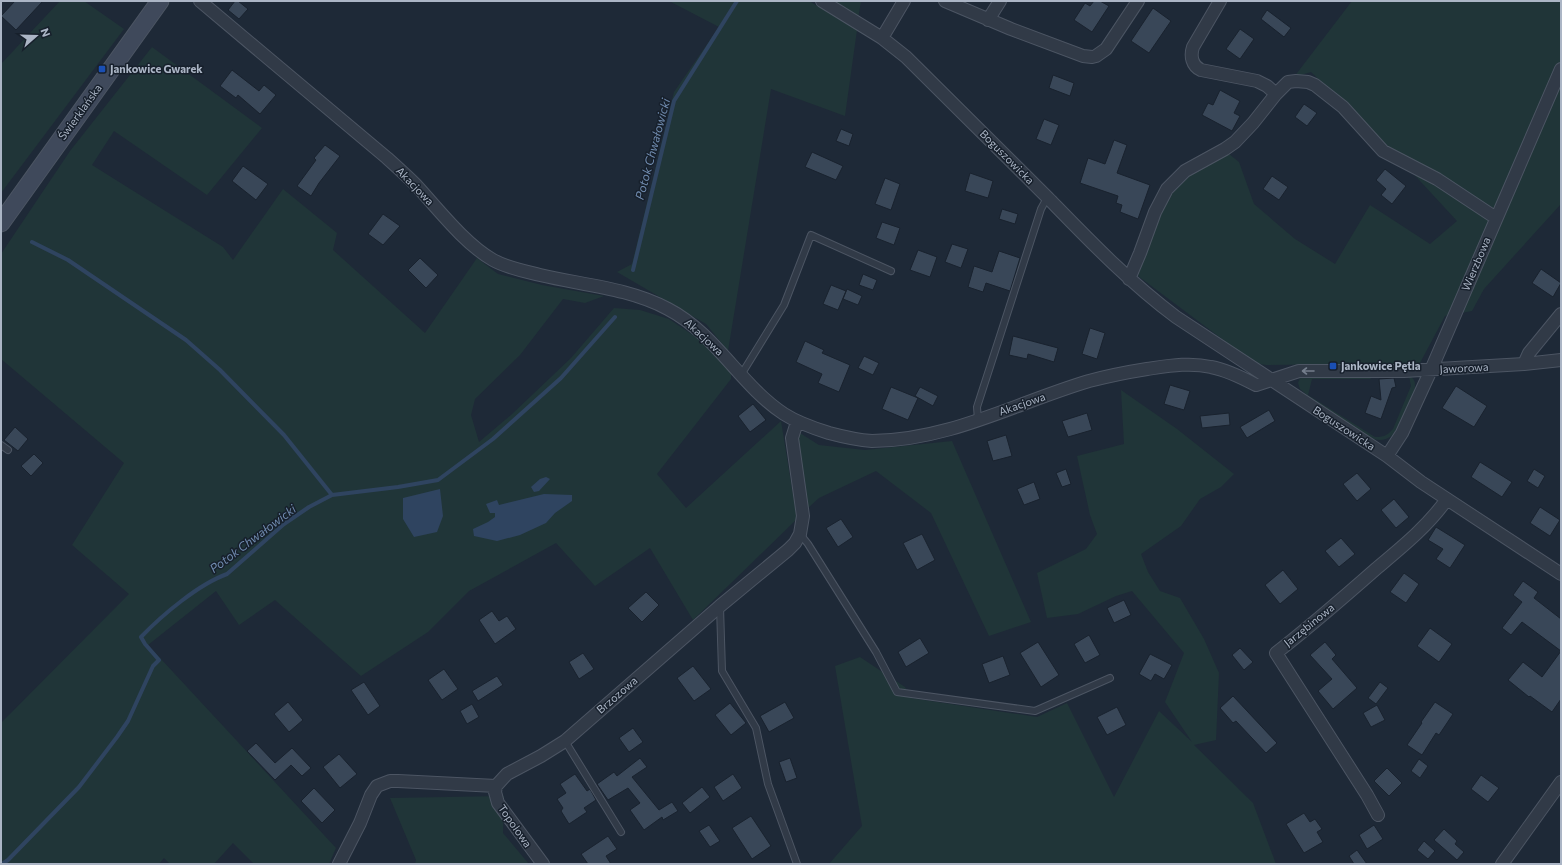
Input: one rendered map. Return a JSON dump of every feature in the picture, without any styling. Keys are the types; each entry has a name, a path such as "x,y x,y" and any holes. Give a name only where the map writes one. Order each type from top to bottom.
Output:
{"main road":[{"name":"Świerklańska","path":"1,223 160,1"}],"street":[{"name":"Akacjowa","path":"200,1 387,158 413,182 470,243 482,253 494,261 526,272 612,290 664,307 680,316 696,328 774,407 797,422 810,427 854,440 886,440 916,436 944,431 1087,382 1124,373 1166,366 1209,366 1225,370 1256,385 1272,381"},
{"name":"Boguszowicka","path":"822,1 882,38 906,57 1129,279 1176,317 1387,456 1447,500 1561,574"},
{"path":"882,38 904,1"},
{"path":"945,1 988,20 1074,53 1092,57 1106,49 1138,1"},
{"path":"988,20 1000,1"},
{"path":"1220,1 1193,47 1191,53 1196,68 1257,81 1267,86 1276,94"},
{"name":"Wierzbowa","path":"1387,456 1402,433 1431,370 1561,69"},
{"path":"1129,279 1140,254 1155,212 1167,189 1185,171 1235,142 1288,82 1302,80 1315,85 1343,107 1383,151 1436,179 1496,218"},
{"path":"1524,364 1529,353 1561,314"},
{"name":"Jaworowa","path":"1272,381 1299,371 1431,370 1561,360"},
{"name":"Brzozowa","path":"496,786 507,774 565,741 795,543 802,526 803,510 792,438 797,422"},
{"name":"Jarzębinowa","path":"1378,815 1367,795 1276,653 1316,621 1410,539 1436,515 1447,500"},
{"path":"339,864 360,823 371,795 377,786 383,783 398,781 496,786"},
{"path":"1502,864 1561,782"},
{"name":"Topolowa","path":"496,786 495,792 498,802 543,864"}],"lane":[{"path":"978,420 977,407 1041,209 1047,198"},
{"path":"742,375 784,305 811,235 891,271"},
{"path":"1,445 8,450"},
{"path":"800,534 808,544 876,652 897,692 1035,712 1110,678"},
{"path":"720,606 722,671 756,728 768,784 797,864"},
{"path":"565,741 621,832"}],"green space":[{"path":"60,1 84,1 124,29 1,193 1,64"},
{"path":"669,1 809,1 857,30 845,116 771,89 728,351 706,324 617,272 632,264 674,92 719,27"},
{"path":"830,1 861,1 858,19"},
{"path":"1352,1 1561,1 1561,204 1484,289 1472,311 1445,316 1420,363 1266,365 1254,363 1138,276 1162,208 1169,195 1185,176 1229,154 1239,162 1254,204 1295,239 1335,264 1370,205 1430,244 1457,221 1384,142 1311,72 1294,77"},
{"path":"152,47 262,128 207,195 114,131 92,165 223,247 233,260 283,189 337,233 333,250 425,333 477,258 498,274 542,285 604,296 585,303 563,299 520,355 475,399 471,415 479,442 511,415 571,358 614,308 640,310 669,319 706,344 731,372 731,379 657,474 686,508 781,421 797,519 693,620 650,548 595,586 556,543 469,591 428,632 361,676 275,600 239,625 216,591 148,645 336,848 329,864 254,864 233,843 214,864 170,864 164,858 159,864 1,864 1,723 129,594 72,545 124,463 1,359 1,254 70,151"},
{"path":"1369,375 1371,379 1312,379 1308,395 1375,437 1380,437 1387,435 1393,429 1411,386 1409,376 1411,377 1415,384 1413,396 1399,426 1391,436 1385,439 1378,440 1370,438 1308,396 1300,389 1298,383 1300,378 1303,376"},
{"path":"1121,390 1177,429 1234,474 1221,487 1200,499 1181,526 1141,554 1148,572 1160,591 1180,598 1204,639 1219,673 1216,740 1194,745 1253,803 1276,864 829,864 862,826 835,666 860,657 905,687 911,698 1037,717 1067,703 1114,797 1159,711 1192,742 1165,702 1184,653 1132,591 1116,596 1078,614 1047,618 1037,573 1086,549 1097,534 1090,515 1077,456 1124,444"},
{"path":"800,433 819,445 865,450 952,441 1031,622 989,636 931,513 876,471 819,498 808,508 797,440"},
{"path":"504,796 503,833 529,864 415,864 416,860 390,798"}],"water":[{"path":"546,477 550,479 539,491 534,492 531,487 540,479"},
{"path":"440,489 443,516 437,532 414,537 403,519 403,498"},
{"path":"544,494 572,495 572,501 555,513 546,523 520,535 497,541 474,536 473,529 495,517 495,513 490,513 486,504 497,500 499,505"}],"building":[{"path":"15,1 43,1 16,30 1,16"},
{"path":"235,1 238,1 248,9 239,19 228,10"},
{"path":"1094,1 1100,1 1109,6 1092,32 1074,20 1085,3 1090,6"},
{"path":"1153,8 1171,21 1149,53 1131,41"},
{"path":"1267,10 1291,28 1284,37 1261,19"},
{"path":"1240,29 1254,39 1240,59 1226,49"},
{"path":"232,70 259,91 264,85 276,95 260,114 238,95 236,98 220,86"},
{"path":"1053,75 1074,83 1070,96 1049,88"},
{"path":"1220,90 1240,101 1234,113 1240,116 1232,131 1202,115 1208,103 1213,105"},
{"path":"1304,104 1317,113 1307,126 1295,117"},
{"path":"1044,119 1059,125 1051,145 1036,139"},
{"path":"841,129 853,134 849,146 836,141"},
{"path":"1114,140 1127,145 1117,173 1150,185 1138,219 1120,212 1122,205 1116,203 1118,196 1080,183 1088,158 1105,164"},
{"path":"325,145 340,156 311,196 297,186 316,160 314,158"},
{"path":"812,152 843,166 836,180 805,167"},
{"path":"243,166 268,184 256,200 232,181"},
{"path":"1385,169 1406,186 1392,204 1381,195 1386,189 1376,180"},
{"path":"970,173 993,181 988,198 965,191"},
{"path":"1272,176 1288,187 1279,200 1263,189"},
{"path":"885,178 900,184 891,210 875,204"},
{"path":"1002,209 1018,214 1015,224 999,219"},
{"path":"383,214 400,226 383,245 368,234"},
{"path":"882,222 900,228 894,245 876,238"},
{"path":"952,244 968,249 961,268 945,262"},
{"path":"918,250 937,257 930,277 910,270"},
{"path":"999,251 1020,258 1010,291 986,283 983,292 968,287 974,266 992,272"},
{"path":"420,258 438,275 426,288 408,270"},
{"path":"1541,269 1561,283 1553,297 1532,283"},
{"path":"863,274 877,280 873,290 859,285"},
{"path":"831,285 846,291 838,310 823,304"},
{"path":"847,289 862,296 858,305 843,299"},
{"path":"1090,328 1105,333 1097,359 1082,354"},
{"path":"1013,336 1058,348 1054,362 1028,354 1027,359 1009,355"},
{"path":"805,341 824,350 822,353 850,365 839,392 818,383 822,374 796,362"},
{"path":"864,356 879,363 873,375 858,368"},
{"path":"1394,378 1396,387 1392,388 1381,419 1365,413 1371,396 1381,400 1379,379"},
{"path":"1170,385 1190,391 1184,410 1164,404"},
{"path":"1456,386 1487,406 1474,427 1442,408"},
{"path":"891,387 918,398 908,420 882,409"},
{"path":"920,387 938,396 933,406 915,396"},
{"path":"753,404 766,420 750,432 738,416"},
{"path":"1269,410 1275,421 1247,438 1240,427"},
{"path":"1087,413 1092,430 1068,437 1062,421"},
{"path":"1229,413 1230,425 1202,428 1200,416"},
{"path":"15,427 28,439 18,451 4,440"},
{"path":"1006,435 1012,456 993,461 987,441"},
{"path":"34,454 43,463 31,476 21,466"},
{"path":"1480,462 1512,482 1502,497 1471,477"},
{"path":"1066,469 1071,484 1062,487 1056,473"},
{"path":"1534,469 1545,476 1538,488 1527,481"},
{"path":"1357,473 1371,489 1357,501 1343,484"},
{"path":"1034,482 1040,499 1024,505 1017,489"},
{"path":"1394,499 1409,517 1396,528 1381,510"},
{"path":"1540,507 1560,520 1550,536 1530,523"},
{"path":"841,519 853,537 838,547 826,528"},
{"path":"1436,527 1465,545 1450,568 1436,559 1443,549 1428,540"},
{"path":"922,534 935,560 917,570 903,543"},
{"path":"1341,538 1355,554 1339,567 1325,551"},
{"path":"1283,570 1298,589 1280,604 1265,585"},
{"path":"1404,573 1419,584 1406,603 1390,592"},
{"path":"1523,581 1538,592 1534,598 1561,619 1561,651 1522,622 1511,635 1502,628 1522,602 1513,595"},
{"path":"646,592 659,605 642,622 628,608"},
{"path":"1124,600 1131,615 1114,623 1107,608"},
{"path":"492,611 499,621 507,616 516,629 495,644 479,620"},
{"path":"1430,628 1452,644 1439,662 1417,646"},
{"path":"1089,635 1100,655 1085,663 1074,644"},
{"path":"920,638 929,653 906,667 898,652"},
{"path":"1038,642 1059,675 1041,687 1020,653"},
{"path":"1325,642 1336,655 1332,659 1357,688 1333,709 1318,691 1332,679 1310,655"},
{"path":"1240,648 1253,662 1244,670 1232,655"},
{"path":"1561,651 1561,699 1552,712 1530,696 1529,697 1508,680 1523,662 1542,677"},
{"path":"583,653 594,669 579,679 569,662"},
{"path":"1150,654 1172,665 1164,679 1155,674 1151,681 1139,674"},
{"path":"1003,656 1010,675 989,683 982,664"},
{"path":"693,666 711,689 694,701 677,678"},
{"path":"444,669 458,689 442,700 428,680"},
{"path":"497,676 503,685 478,701 472,691"},
{"path":"364,682 380,706 368,715 351,690"},
{"path":"1380,682 1388,688 1376,704 1368,698"},
{"path":"1233,696 1277,743 1266,753 1236,721 1233,723 1220,708"},
{"path":"288,702 303,720 289,732 274,714"},
{"path":"785,702 794,718 769,732 760,716"},
{"path":"1435,702 1453,714 1439,735 1436,733 1422,755 1407,745"},
{"path":"730,703 746,723 731,735 715,715"},
{"path":"472,704 479,717 467,724 460,711"},
{"path":"1377,705 1385,720 1371,727 1363,713"},
{"path":"1117,707 1126,725 1107,735 1097,717"},
{"path":"633,728 643,742 629,752 619,738"},
{"path":"256,743 275,763 292,748 311,768 302,776 291,765 275,780 247,751"},
{"path":"339,754 357,774 340,788 323,767"},
{"path":"640,758 647,767 632,777 659,810 672,802 678,811 663,820 662,817 644,830 630,810 640,803 628,788 608,800 597,784 614,772 617,776"},
{"path":"790,758 797,778 786,782 779,762"},
{"path":"1419,759 1428,766 1420,778 1411,771"},
{"path":"1387,768 1402,783 1389,796 1374,781"},
{"path":"575,774 587,791 590,789 596,800 584,808 587,812 569,824 561,811 563,808 557,799 566,793 560,784"},
{"path":"733,774 742,788 723,801 714,787"},
{"path":"1481,775 1499,788 1488,802 1471,789"},
{"path":"702,787 710,797 690,813 682,803"},
{"path":"314,788 335,810 322,823 301,801"},
{"path":"1304,813 1310,822 1315,819 1322,829 1317,832 1323,842 1304,853 1286,824"},
{"path":"751,816 771,846 752,859 732,828"},
{"path":"709,825 720,841 710,847 699,831"},
{"path":"1374,825 1383,839 1367,849 1359,835"},
{"path":"1444,829 1457,841 1455,844 1464,852 1457,860 1434,840"},
{"path":"608,836 617,849 606,856 611,864 588,864 581,854"},
{"path":"1424,841 1435,851 1428,859 1417,850"},
{"path":"1357,850 1367,864 1354,864 1349,856"}],"waterway":[{"name":"Potok Chwałowicki","path":"633,270 674,101 737,1"},
{"path":"32,242 68,260 186,340 220,370 284,435 332,495"},
{"name":"Potok Chwałowicki","path":"2,864 8,860 79,787 128,721 153,666 159,660 141,637 159,619 181,601 205,585 227,574 284,524 309,507 332,495 398,487 438,480 493,439 561,378 615,317"}],"place":[{"name":"Jankowice Gwarek","path":"102,69"},
{"name":"Jankowice Pętla","path":"1333,366"}]}
